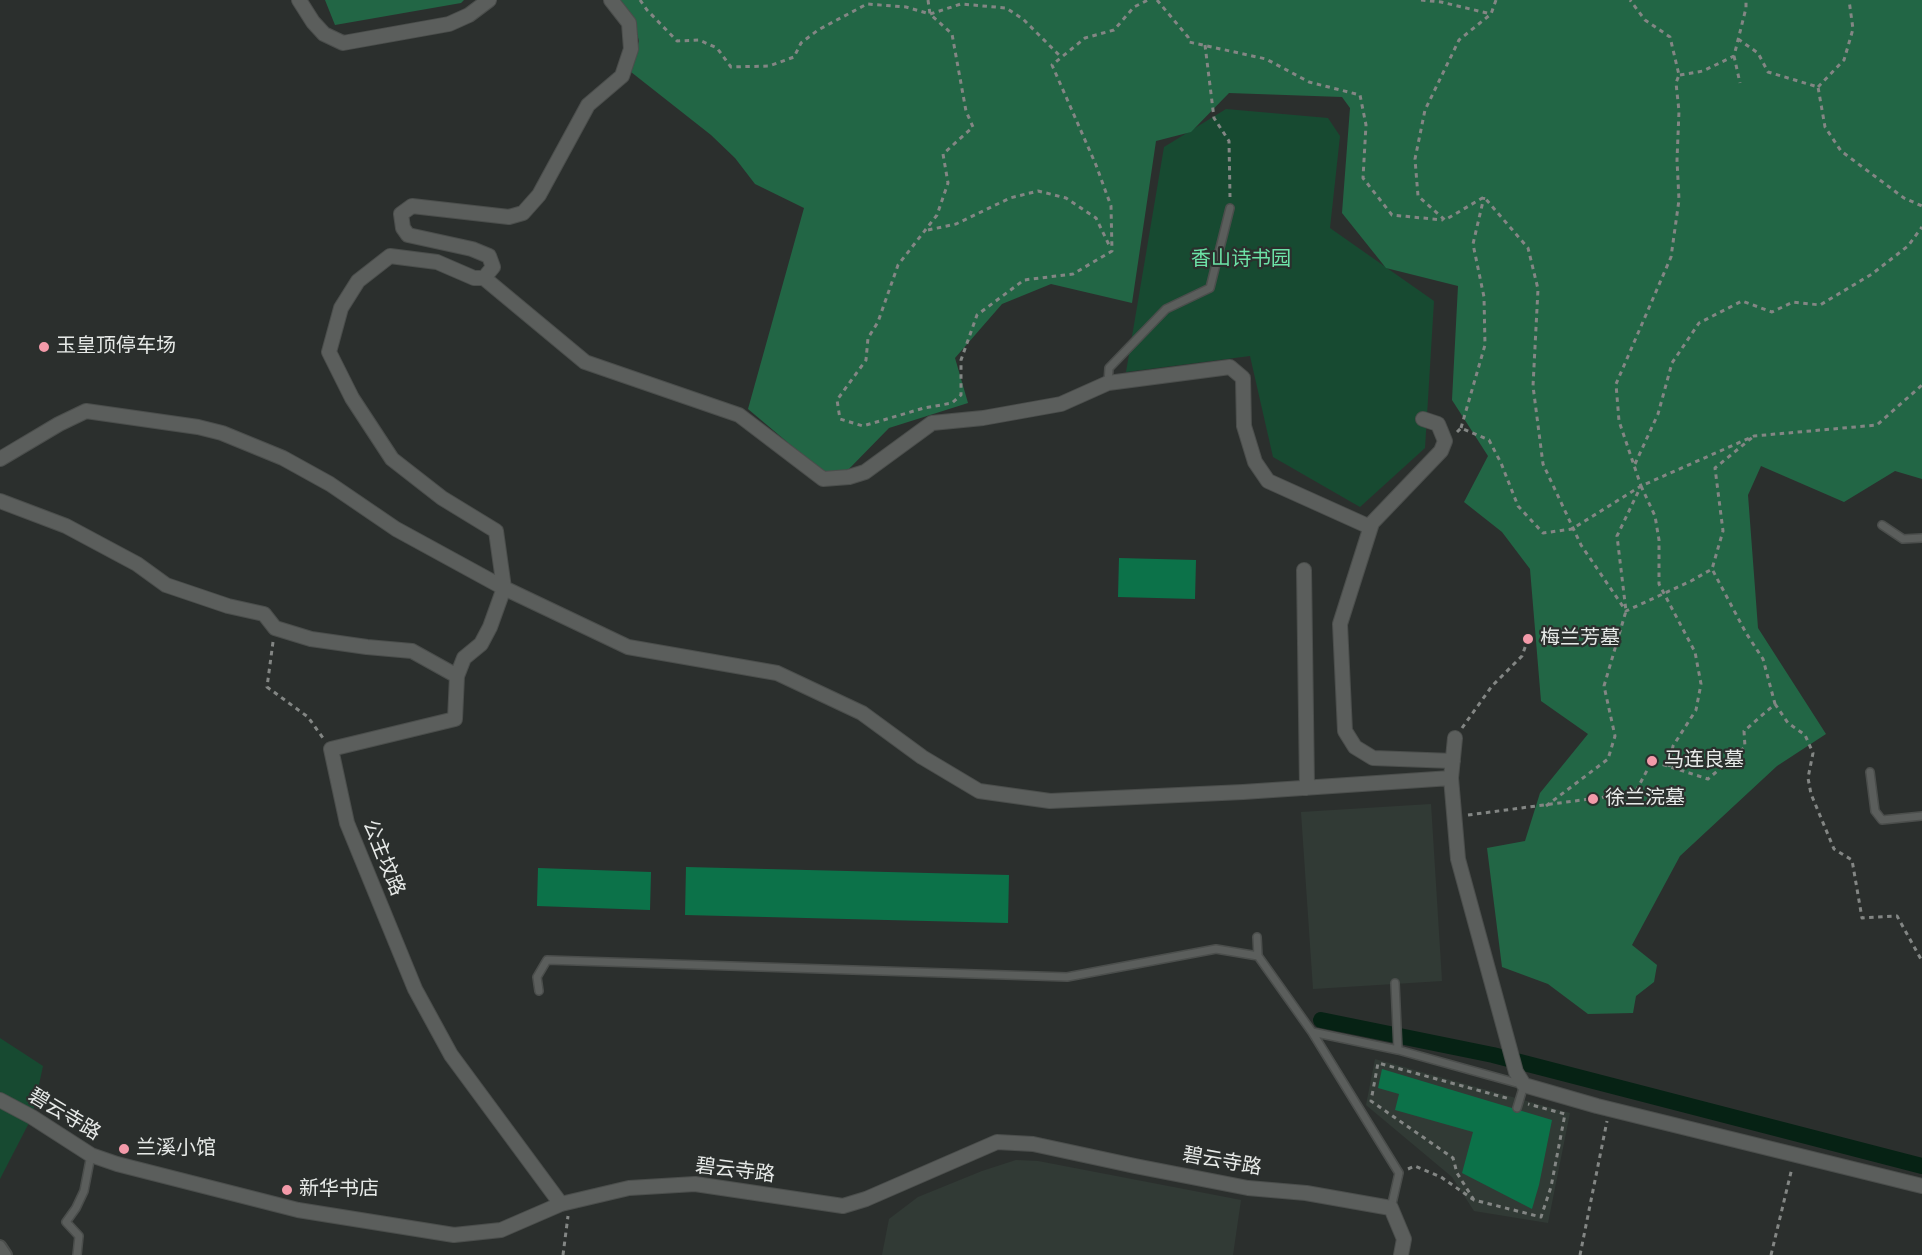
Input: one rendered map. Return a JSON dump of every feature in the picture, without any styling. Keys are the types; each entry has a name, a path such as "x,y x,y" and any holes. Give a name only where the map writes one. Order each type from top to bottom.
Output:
{"street":[{"path":"299,0 324,34 343,43 449,24 469,15 489,0"},
{"path":"484,278 493,267 489,255 408,235 403,228 401,214 412,206 509,217 523,213 539,195 588,105 621,76 631,49 629,23 611,0"},
{"path":"331,749 455,719 457,676 464,658 481,644 490,627 504,588 496,531 442,498 392,459 352,398 329,352 341,308 358,281 390,256 437,262 474,278 484,278 585,362 739,415 823,479 849,477 865,472 932,423 983,418 1061,404 1108,383 1230,367 1243,378 1244,426 1255,462 1268,481 1370,527"},
{"path":"0,459 59,424 86,411 198,427 222,433 283,458 330,484 396,529 504,588 628,647 777,673 862,712 922,757 979,791 1050,801 1451,778"},
{"path":"1423,419 1438,424 1444,441 1441,452 1372,523 1340,624 1345,731 1355,747 1373,758 1453,761"},
{"path":"0,501 66,526 137,564 166,585 228,606 264,614 274,628 311,639 412,651 457,676"},
{"path":"1304,570 1307,788"},
{"path":"1455,738 1451,778 1458,859 1516,1072 1524,1085 1609,1109 1922,1186"},
{"name":"公主坟路","path":"331,749 347,823 415,989 451,1055 566,1203"},
{"name":"碧云寺路","path":"0,1100 32,1117 91,1155 117,1164 298,1210 454,1235 501,1230 566,1203 629,1188 695,1184 843,1206 866,1199 997,1142 1033,1144 1248,1188 1306,1193 1390,1208"},
{"path":"1390,1208 1404,1239 1401,1255"},
{"path":"0,1246 6,1255"}],"lane":[{"path":"1108,383 1109,368 1166,309 1210,288 1230,208"},
{"path":"1882,525 1903,539 1922,538"},
{"path":"1870,772 1875,811 1882,820 1922,816"},
{"path":"1257,937 1258,956 1312,1032 1398,1173 1390,1208"},
{"path":"539,991 537,977 547,960 1067,977 1216,949 1258,956"},
{"path":"1395,983 1398,1050"},
{"path":"1312,1032 1398,1050 1524,1085 1518,1105"},
{"path":"77,1255 79,1236 66,1222 84,1191 91,1155"}],"path":[{"path":"640,0 677,40 699,40 717,48 731,67 770,66 794,57 801,43 818,30 867,4 906,7 930,14 952,34 966,111 973,127 943,154 948,183 937,214 898,265 878,322 868,338 866,360 837,400 840,419 863,426 924,408 952,403 961,395 961,360 978,315 1024,280 1072,274 1112,251"},
{"path":"928,0 930,14"},
{"path":"1112,251 1110,206 1096,165 1052,65 1085,38 1114,30 1134,7 1148,0"},
{"path":"1157,0 1188,37 1189,42 1266,59 1309,82 1360,95 1366,125 1363,178 1392,215 1445,220 1484,197"},
{"path":"1421,0 1441,2 1491,14"},
{"path":"1445,220 1418,196 1415,159 1425,110 1459,40 1491,14 1496,0"},
{"path":"1630,0 1645,20 1670,37 1679,75 1676,82 1679,111 1677,160 1679,200 1671,257 1616,384 1619,421 1641,486 1654,516 1659,540 1659,584 1695,652 1701,684 1696,710 1673,746 1669,767"},
{"path":"1740,83 1734,56 1746,0"},
{"path":"1818,87 1844,60 1853,29 1849,0"},
{"path":"930,14 961,4 1006,8 1023,19 1061,57"},
{"path":"1738,39 1758,53 1768,72 1818,87"},
{"path":"1205,45 1214,118 1229,141 1230,208"},
{"path":"1679,75 1702,71 1734,56"},
{"path":"1818,87 1825,127 1841,151 1904,198 1922,206"},
{"path":"926,231 956,224 1010,198 1038,191 1066,198 1096,218 1112,251"},
{"path":"1444,441 1461,428 1485,345 1484,297 1473,244 1484,197"},
{"path":"1484,197 1528,248 1538,289 1533,386 1543,464 1581,545 1626,611"},
{"path":"1634,466 1658,414 1671,363 1699,323 1742,301 1772,312 1793,302 1820,304 1872,274 1908,246 1922,227"},
{"path":"1461,428 1489,440 1518,506 1543,533 1572,529 1641,486 1754,436 1877,425 1922,385"},
{"path":"1626,611 1712,569 1724,531 1714,468 1754,436"},
{"path":"1546,806 1608,759 1615,736 1604,686 1626,611 1617,536 1641,486"},
{"path":"1712,569 1746,633 1763,659 1775,704 1788,723 1805,735 1813,753 1808,778 1811,794 1834,849 1852,860 1862,918 1897,916 1922,961"},
{"path":"274,628 267,687 308,717 331,749"},
{"path":"1455,738 1492,686 1522,656 1528,639"},
{"path":"1455,816 1635,793 1652,761 1708,779 1745,747 1744,731 1775,704"},
{"path":"1398,1173 1415,1166 1441,1177 1474,1200 1541,1217 1551,1187 1565,1114 1518,1105 1378,1063 1371,1101 1453,1158 1457,1173 1474,1200"},
{"path":"1580,1255 1609,1109"},
{"path":"1771,1255 1796,1155"},
{"path":"563,1255 566,1203"}],"shaded area":[{"path":"1431,804 1442,981 1313,989 1301,812"},
{"path":"1375,1059 1570,1113 1548,1223 1474,1211 1452,1177 1366,1105"},
{"path":"1016,1160 1038,1161 1241,1200 1233,1255 882,1255 889,1219 918,1197"}],"green space":[{"path":"325,0 464,0 461,3 335,25"},
{"path":"616,0 1922,0 1922,479 1895,471 1844,502 1761,466 1748,495 1758,628 1826,734 1777,766 1680,856 1632,945 1657,965 1654,982 1636,996 1633,1013 1588,1014 1548,984 1502,967 1487,848 1525,841 1540,793 1588,734 1541,701 1530,569 1502,532 1464,502 1488,456 1452,400 1458,286 1386,268 1342,213 1350,108 1342,97 1229,93 1191,132 1156,141 1132,303 1051,284 1002,304 955,358 968,403 889,428 845,473 824,473 748,409 804,208 755,184 735,158 711,135 631,72 639,41 633,18"},
{"name":"香山诗书园","path":"1226,109 1328,118 1340,136 1330,228 1434,301 1425,448 1360,507 1273,457 1250,356 1126,372 1164,147"},
{"path":"0,1038 43,1066 32,1117 0,1179"}],"building":[{"path":"1119,558 1196,560 1195,599 1118,597"},
{"path":"686,867 1009,875 1008,923 685,915"},
{"path":"538,868 651,872 650,910 537,906"},
{"path":"1382,1069 1552,1120 1532,1209 1462,1173 1473,1132 1395,1110 1399,1094 1378,1088"}],"waterway":[{"path":"1321,1020 1493,1055 1922,1166"}],"place":[{"name":"玉皇顶停车场","path":"44,347"},
{"name":"梅兰芳墓","path":"1528,639"},
{"name":"马连良墓","path":"1652,761"},
{"name":"徐兰浣墓","path":"1593,799"},
{"name":"兰溪小馆","path":"124,1149"},
{"name":"新华书店","path":"287,1190"}]}
